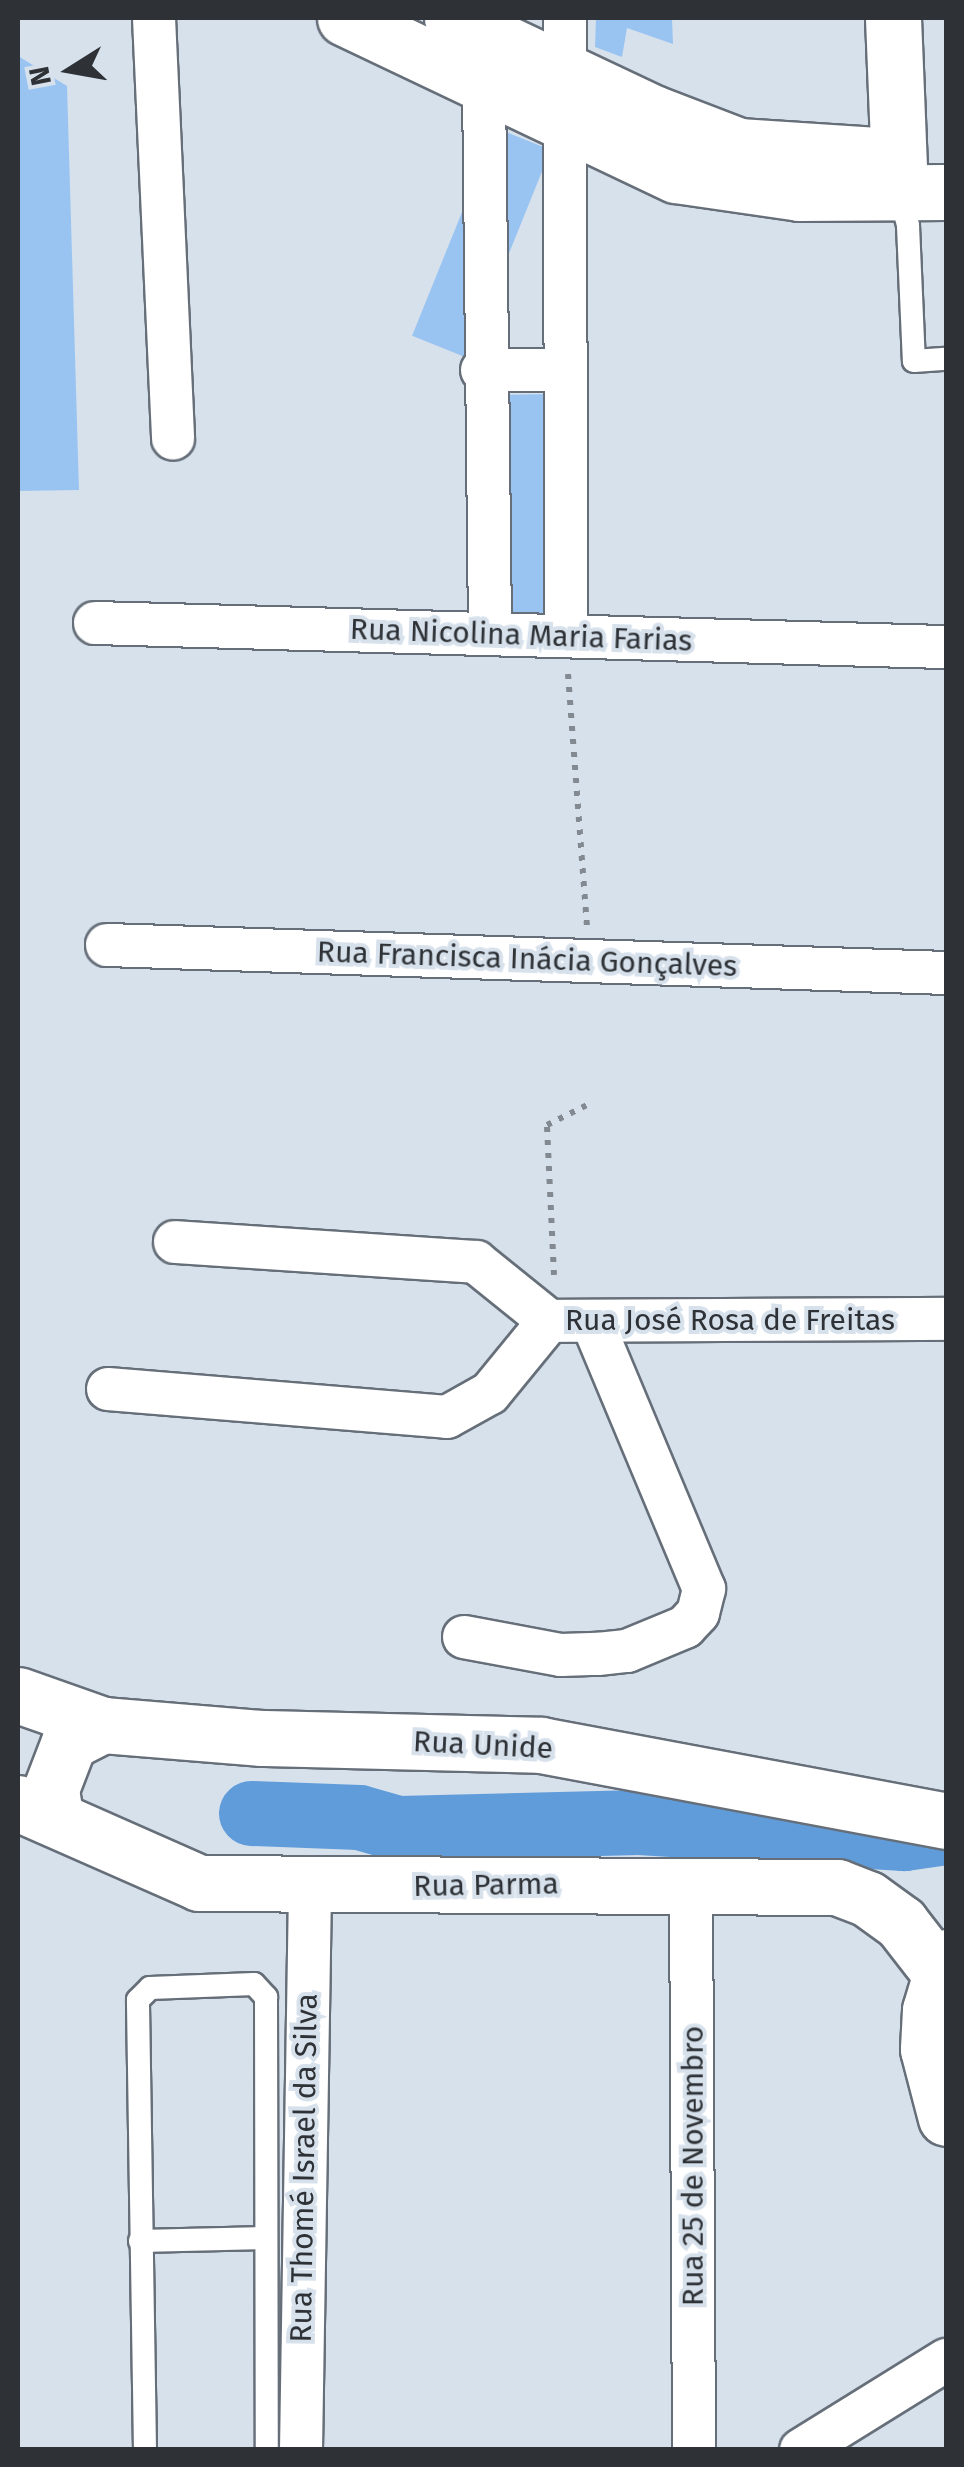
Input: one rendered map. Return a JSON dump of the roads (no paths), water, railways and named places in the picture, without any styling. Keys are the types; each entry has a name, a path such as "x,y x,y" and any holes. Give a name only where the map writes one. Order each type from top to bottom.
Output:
{"main road":[{"path":"345,18 484,84 564,69"},
{"path":"452,18 564,69 646,162 716,184 799,193 915,180 893,18"},
{"name":"Rua Unide","path":"18,1696 103,1725 262,1738 541,1745 946,1821"},
{"path":"36,1809 52,1790 69,1742 103,1725"},
{"name":"Rua Parma","path":"36,1809 199,1883 310,1888 691,1882 837,1887 868,1899 901,1923 943,1964"},
{"path":"943,1964 928,2049 946,2118"}],"street":[{"path":"154,18 174,439"},
{"path":"564,69 566,636"},
{"path":"484,84 482,370 490,634"},
{"path":"482,370 566,370"},
{"name":"Rua Nicolina Maria Farias","path":"95,624 946,647"},
{"name":"Rua Francisca Inácia Gonçalves","path":"107,945 946,973"},
{"name":"Rua José Rosa de Freitas","path":"175,1242 476,1262 548,1320 946,1319"},
{"path":"108,1389 447,1418 490,1393 548,1320"},
{"path":"464,1637 560,1655 598,1654 671,1633 698,1612 704,1589 592,1321"},
{"name":"Rua 25 de Novembro","path":"691,1882 694,2450"},
{"name":"Rua Thomé Israel da Silva","path":"301,2450 283,2377 310,1888"},
{"path":"801,2450 946,2360"}],"lane":[{"path":"915,180 908,226 914,360 946,360"},
{"path":"145,2450 140,2240 142,1990 254,1984 266,1996 266,2238 283,2377 268,2450"},
{"path":"140,2240 266,2238"}],"waterway":[{"path":"251,1813 359,1817 398,1828 639,1822 904,1838 946,1832"}]}
